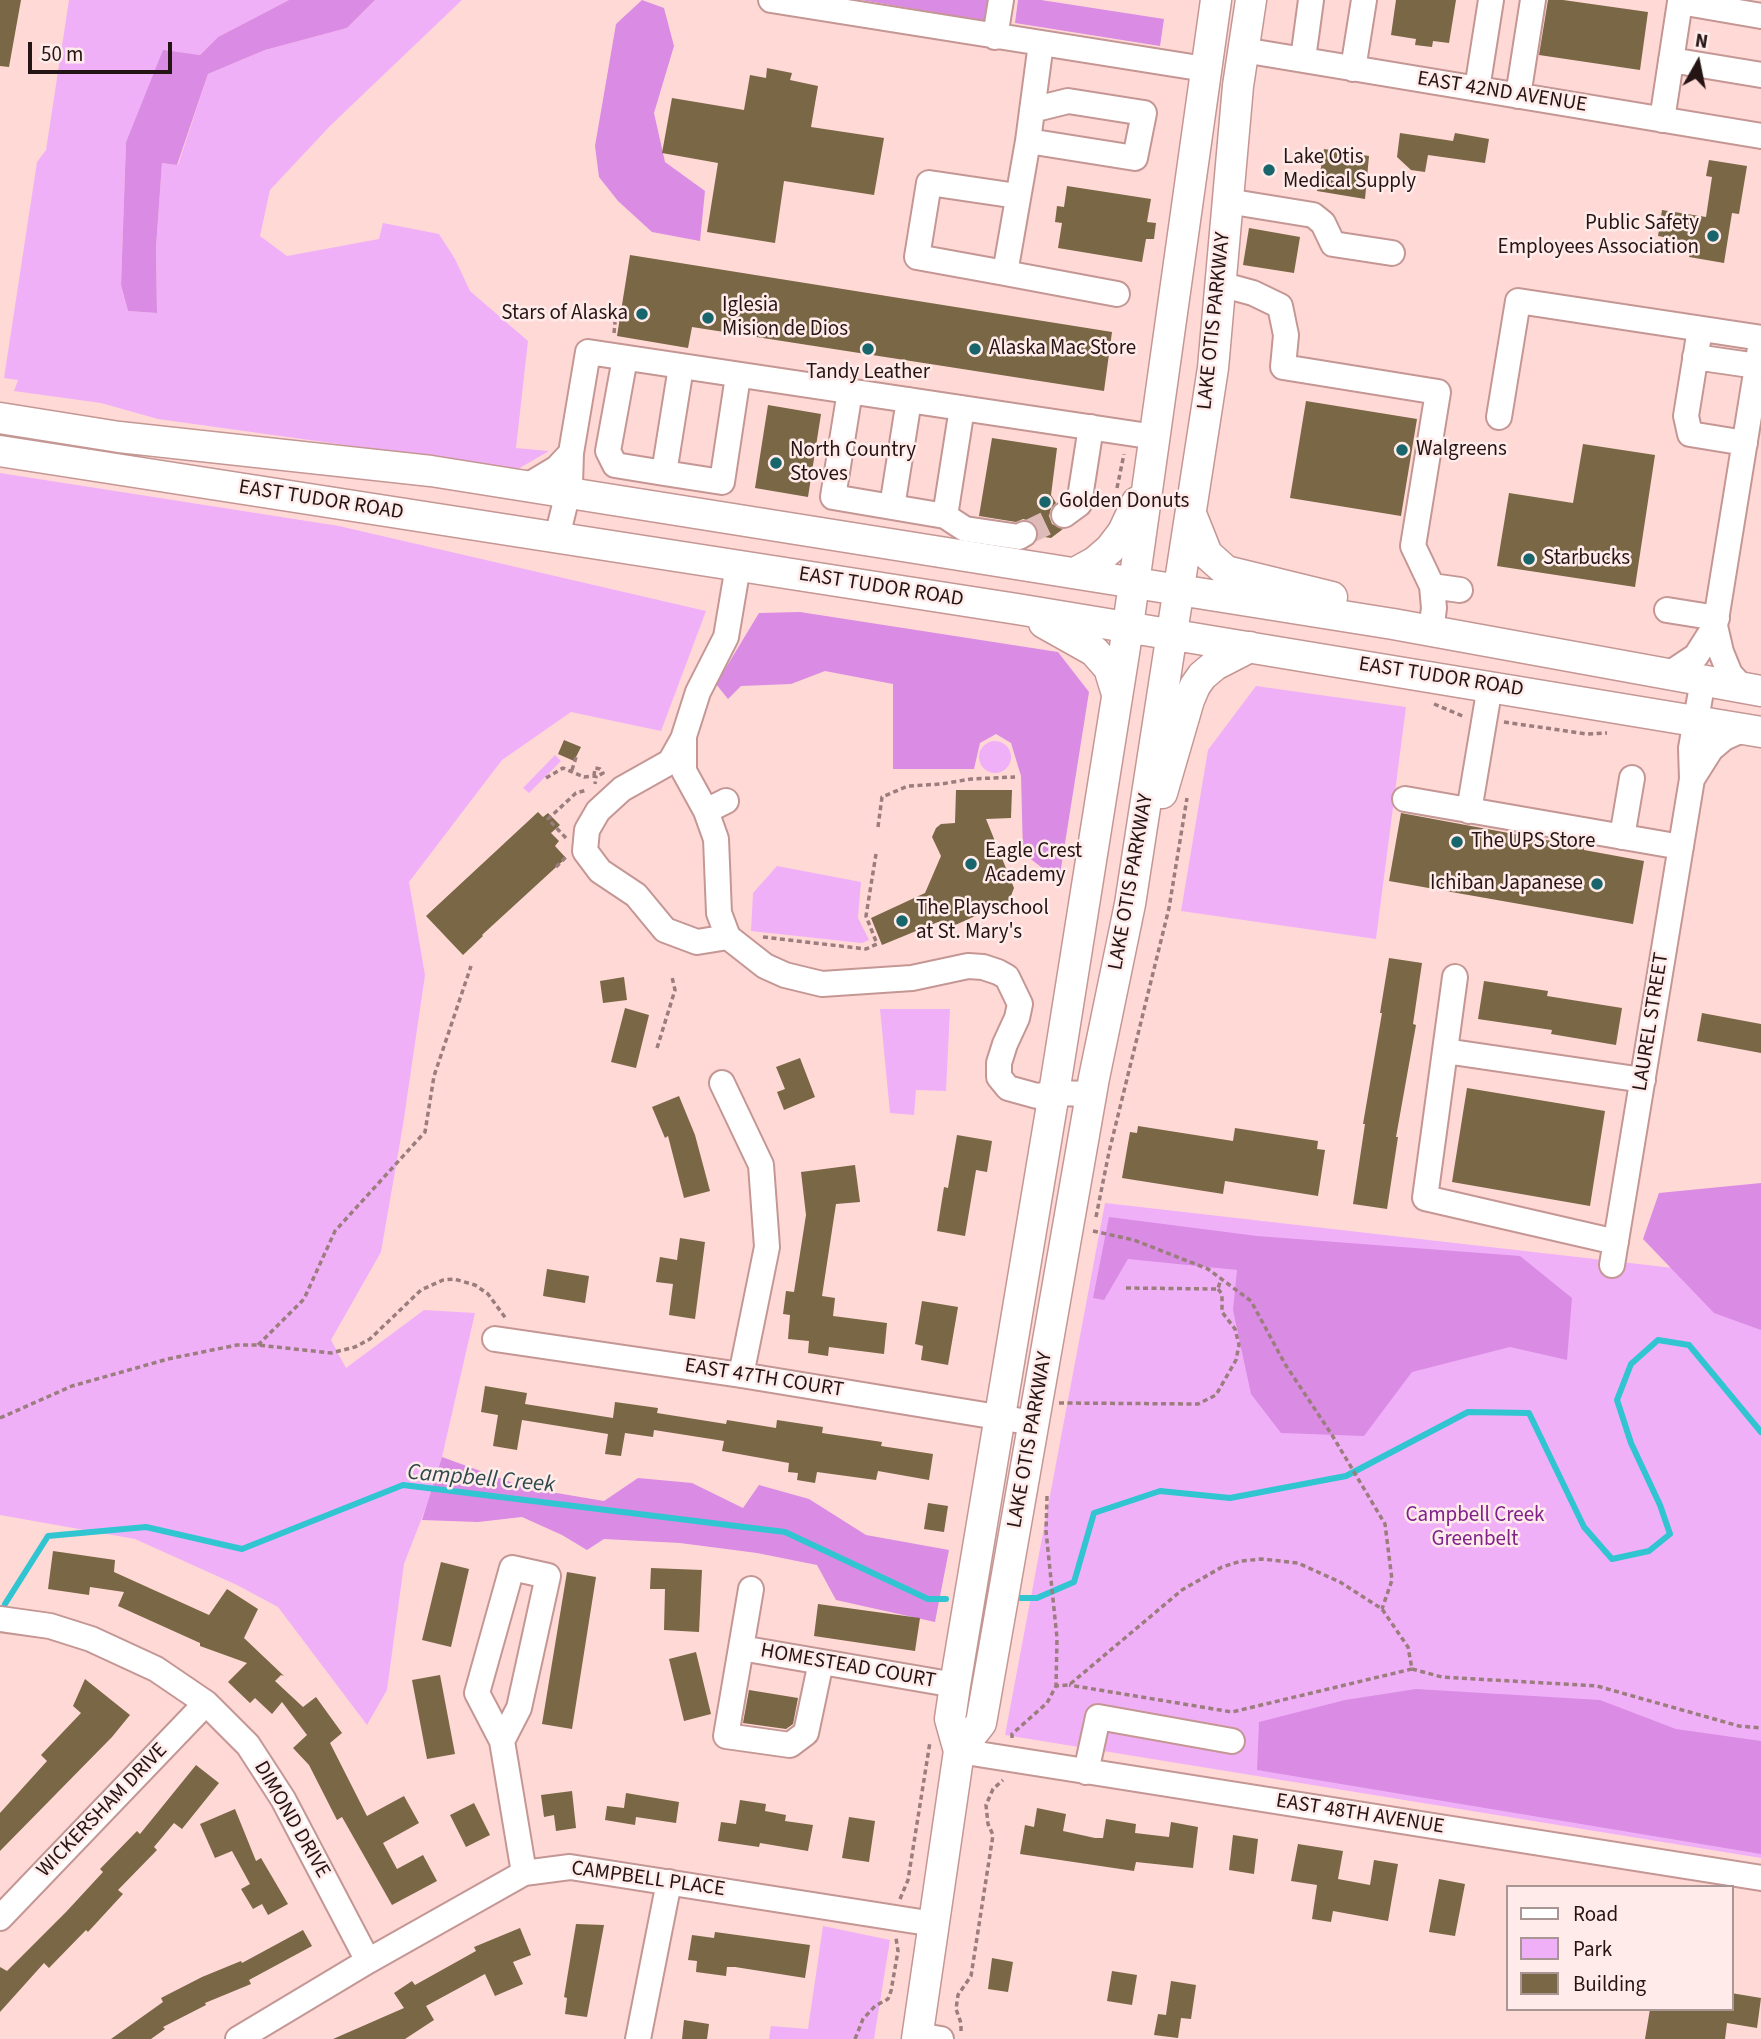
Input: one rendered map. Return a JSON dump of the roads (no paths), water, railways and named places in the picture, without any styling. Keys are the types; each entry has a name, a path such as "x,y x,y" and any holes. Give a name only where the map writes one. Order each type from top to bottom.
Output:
{"main road":[{"name":"LAKE OTIS PARKWAY","path":"925,2038 934,1924 959,1751 950,1719 1117,694 1216,0"},
{"path":"1231,0 1233,29 1243,50"},
{"name":"LAKE OTIS PARKWAY","path":"959,1751 981,1723 1009,1572 1044,1413 1091,1094 1127,918 1214,360 1227,191 1251,0"},
{"path":"1205,69 1217,78 1222,92 1218,147 1227,191"},
{"name":"EAST TUDOR ROAD","path":"0,418 119,437 415,469 527,486 1393,624 1751,689"},
{"name":"EAST TUDOR ROAD","path":"0,451 1017,609 1753,730"},
{"path":"1075,573 1095,562 1110,549 1123,531 1150,477"},
{"path":"1191,514 1207,554 1226,571 1319,593 1393,624"},
{"path":"1017,609 1072,636 1094,651 1109,668 1117,694"},
{"path":"1141,833 1164,786 1195,686 1215,665 1250,647"}],"street":[{"path":"771,0 1205,69"},
{"path":"995,37 1001,0"},
{"path":"1303,59 1311,0"},
{"path":"1353,69 1364,0"},
{"path":"1477,89 1492,0"},
{"path":"1518,96 1533,0"},
{"path":"1662,120 1671,60 1674,1 1761,16"},
{"path":"1005,273 1028,141 1041,43"},
{"name":"EAST 42ND AVENUE","path":"1243,50 1761,136"},
{"path":"1671,60 1761,75"},
{"path":"1028,141 1135,158 1144,113 1068,101 1032,110"},
{"path":"1017,196 929,183 917,257 1117,294"},
{"path":"1227,191 1313,215 1323,223 1333,244 1392,253"},
{"path":"1220,284 1253,293 1280,306 1286,335 1283,367 1438,392 1413,546 1432,586 1434,608 1431,631"},
{"path":"1499,417 1518,301 1700,329 1760,349"},
{"path":"1700,329 1686,416 1690,434 1745,443"},
{"path":"1695,356 1760,349"},
{"path":"1751,689 1730,674 1723,658 1716,622 1760,349"},
{"path":"556,537 572,470 571,453 588,352 1155,437"},
{"path":"625,358 608,451 615,465 664,473 722,482 738,376"},
{"path":"664,473 681,367"},
{"path":"850,391 833,497 945,516 965,529 1018,537 1024,534"},
{"path":"892,507 909,400"},
{"path":"945,516 962,408"},
{"path":"1064,515 1079,504 1091,427"},
{"path":"527,486 557,468 571,453"},
{"path":"727,935 697,942 666,930 636,895 600,871 585,851 587,830 598,811 622,789 670,761 684,736 698,692 726,637 738,566"},
{"path":"1432,586 1460,590"},
{"path":"1667,610 1716,622"},
{"path":"1669,674 1696,656 1716,622"},
{"name":"LAUREL STREET","path":"1445,1051 1425,1198 1614,1254 1692,779 1691,748 1703,680"},
{"path":"1469,811 1490,686"},
{"name":"LAUREL STREET","path":"1692,779 1715,745 1753,730"},
{"path":"684,736 684,771 716,806 719,913 727,935 765,966 785,975 822,984 912,978 968,966 984,967 998,972 1007,977 1020,1004 999,1063 999,1077 1008,1088 1037,1096 1054,1093 1091,1094"},
{"path":"1622,837 1632,778"},
{"path":"1405,799 1681,847"},
{"path":"1455,977 1445,1051 1643,1080"},
{"path":"722,1083 761,1165 766,1233 766,1247 741,1375"},
{"name":"EAST 47TH COURT","path":"506,1340 999,1416 1044,1413"},
{"path":"502,1741 519,1708 548,1576 512,1568 477,1693 502,1741 524,1873"},
{"path":"751,1589 726,1736 790,1745 806,1733 821,1662"},
{"name":"DIMOND DRIVE","path":"0,1619 50,1626 91,1639 156,1669 206,1703 248,1745 283,1799 368,1961"},
{"name":"HOMESTEAD COURT","path":"741,1648 955,1685"},
{"name":"WICKERSHAM DRIVE","path":"0,1918 206,1703"},
{"path":"1086,1772 1098,1717 1232,1741"},
{"name":"EAST 48TH AVENUE","path":"959,1751 1761,1878"},
{"name":"CAMPBELL PLACE","path":"238,2039 368,1961 524,1873 570,1867 934,1924"},
{"path":"638,2039 669,1882"}],"waterway":[{"name":"Campbell Creek","path":"1020,1598 1037,1598 1074,1582 1094,1513 1160,1491 1230,1498 1346,1476 1468,1412 1529,1413 1584,1527 1612,1559 1649,1551 1670,1534 1660,1505 1631,1443 1617,1400 1631,1364 1658,1340 1689,1345 1761,1432"},
{"name":"Campbell Creek","path":"5,1604 48,1536 146,1527 242,1549 403,1485 785,1532 928,1599 946,1599"}],"tunnel":[{"path":"1024,534 1064,515"}],"place":[{"name":"Lake Otis Medical Supply","path":"1269,170"},
{"name":"Public Safety Employees Association","path":"1713,236"},
{"name":"Stars of Alaska","path":"642,314"},
{"name":"Iglesia Mision de Dios","path":"708,318"},
{"name":"Tandy Leather","path":"868,349"},
{"name":"Alaska Mac Store","path":"975,349"},
{"name":"Walgreens","path":"1402,450"},
{"name":"North Country Stoves","path":"776,463"},
{"name":"Golden Donuts","path":"1045,502"},
{"name":"Starbucks","path":"1529,559"},
{"name":"The UPS Store","path":"1457,842"},
{"name":"Eagle Crest Academy","path":"971,864"},
{"name":"Ichiban Japanese","path":"1597,884"},
{"name":"The Playschool at St. Mary's","path":"902,921"}],"park label":[{"name":"Campbell Creek Greenbelt","path":"1475,1528"}]}
